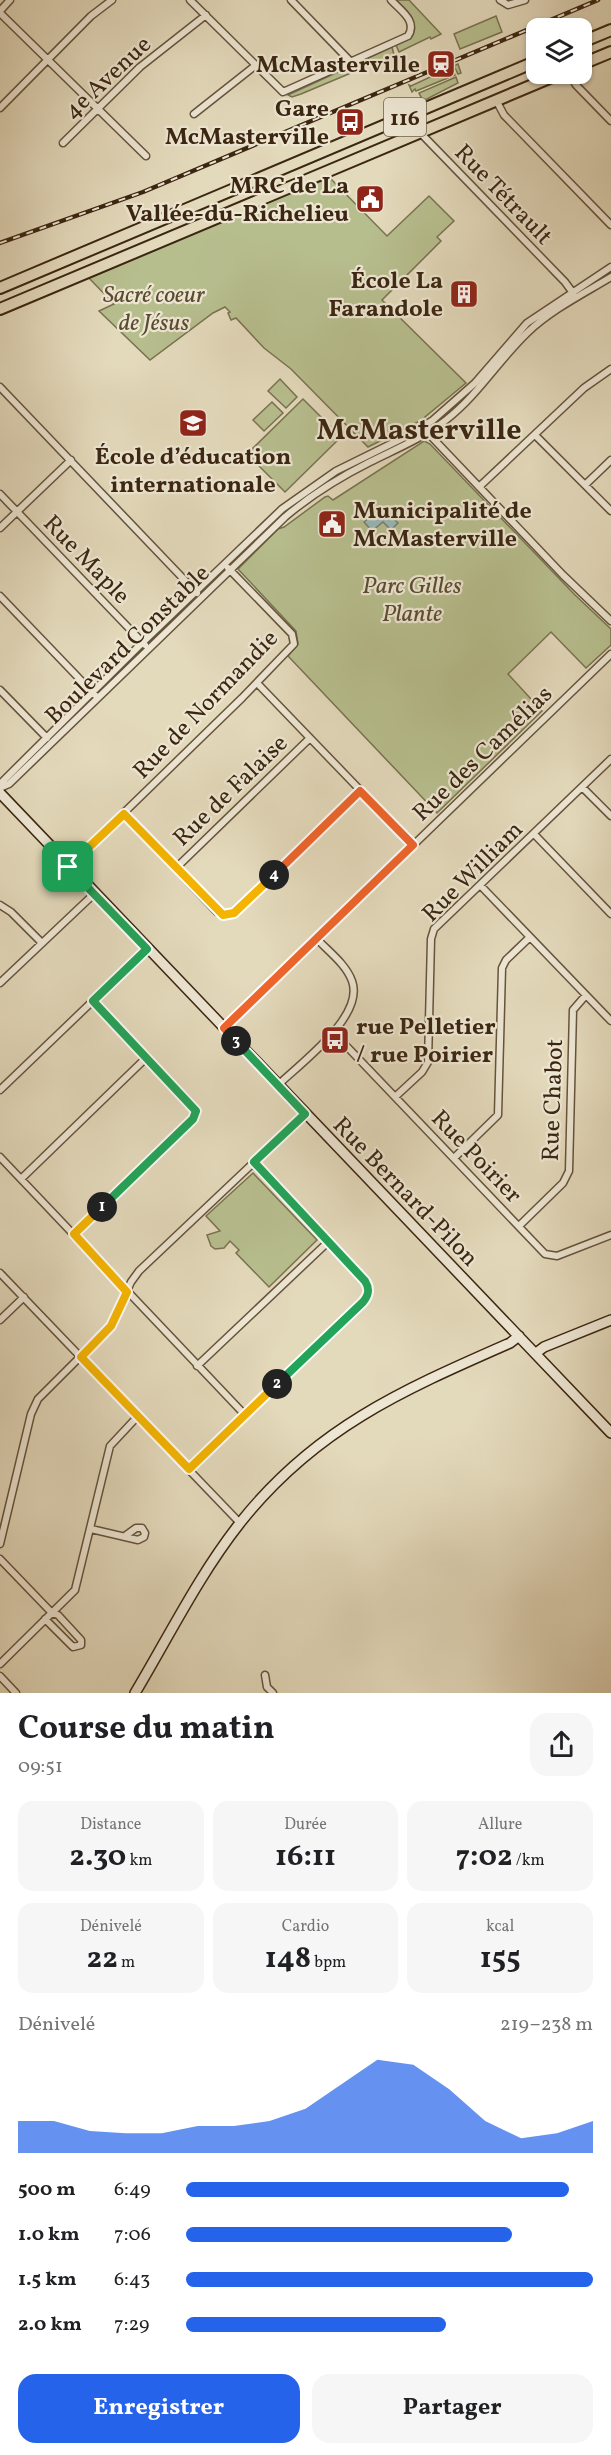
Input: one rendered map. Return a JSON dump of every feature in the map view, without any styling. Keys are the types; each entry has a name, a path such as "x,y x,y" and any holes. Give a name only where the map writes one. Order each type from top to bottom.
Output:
{"main road":[{"path":"592,38 611,30"},
{"path":"592,60 611,52"},
{"name":"116","path":"0,288 526,66"},
{"name":"116","path":"0,309 535,84"},
{"name":"Rue Bernard-Pilon","path":"0,793 68,867 611,1433"},
{"path":"536,1353 544,1347 611,1320"},
{"path":"138,1692 216,1556 240,1522 301,1460 356,1418 400,1392 510,1343 519,1336"}],"street":[{"path":"10,0 0,12 146,156"},
{"path":"0,108 91,16 112,0"},
{"path":"190,0 283,92 410,34 412,27 410,21 391,0"},
{"path":"291,0 351,62"},
{"path":"500,0 508,5 525,0"},
{"name":"4e Avenue","path":"63,143 144,64 206,15"},
{"path":"194,114 256,65"},
{"path":"575,84 611,121"},
{"path":"496,100 504,116 611,225"},
{"name":"Rue Tétrault","path":"405,117 565,282 576,299"},
{"name":"Boulevard Constable","path":"0,786 9,784 98,698 229,569 275,520 425,430 469,389 527,323 611,267"},
{"name":"Boulevard Constable","path":"0,786 224,563 313,486 367,454 446,420 476,393 528,333 611,277"},
{"path":"479,487 584,388 611,369"},
{"path":"0,387 201,597"},
{"path":"425,430 563,575 611,621"},
{"path":"534,435 611,511"},
{"path":"367,454 371,462"},
{"path":"0,528 71,460"},
{"path":"585,485 611,460"},
{"name":"Rue Maple","path":"0,494 148,649"},
{"name":"Rue de Normandie","path":"68,867 291,648 294,639 224,563"},
{"path":"0,596 98,698"},
{"name":"Rue des Camélias","path":"224,1028 611,654"},
{"path":"257,683 413,845"},
{"path":"0,690 51,743"},
{"name":"Rue de Falaise","path":"176,868 310,738"},
{"name":"Rue William","path":"395,1097 424,1070 428,1062 432,933 611,759"},
{"path":"582,787 611,816"},
{"path":"124,814 217,912 225,915 232,914 360,791"},
{"path":"534,834 611,914"},
{"path":"480,885 611,1021"},
{"path":"0,983 94,894"},
{"path":"0,905 11,912 42,943"},
{"path":"454,1158 492,1122 498,1112 502,968 506,960 530,937"},
{"path":"278,1085 333,1032 351,1007 354,997 354,986 346,970 316,938"},
{"path":"0,1090 147,949"},
{"name":"Rue Chabot","path":"519,1226 563,1183 569,1171 573,1011 586,995"},
{"path":"74,1234 196,1114 194,1106 93,1001"},
{"name":"Rue Poirier","path":"333,1032 545,1254 553,1257 611,1235"},
{"path":"21,1179 147,1057"},
{"path":"0,1544 33,1408 40,1396 111,1326 139,1271 305,1114"},
{"path":"0,1157 244,1415"},
{"path":"189,1469 367,1297 369,1291 366,1283 254,1162"},
{"path":"197,1366 328,1242"},
{"path":"0,1273 240,1522"},
{"path":"0,1320 24,1297"},
{"path":"0,1664 76,1588 110,1445 138,1416"},
{"path":"91,1529 125,1536"},
{"path":"0,1559 52,1613 58,1615 80,1638 80,1646 73,1647 45,1619"},
{"path":"265,1675 267,1687 273,1693"},
{"path":"0,1676 16,1693"}],"green space":[{"path":"395,0 409,0 441,34 399,52 396,45 411,37 414,26 413,21"},
{"path":"496,16 502,32 460,49 454,34"},
{"path":"392,47 394,55 301,94 292,97 288,95"},
{"path":"458,64 461,73 458,74 455,68 452,69 455,75 412,92 409,85"},
{"path":"456,77 458,83 423,101 419,93"},
{"name":"Sacré coeur de Jésus","path":"330,178 387,236 429,196 454,221 437,237 441,241 382,300 466,383 420,421 368,447 291,369 264,348 236,318 231,320 228,313 230,312 225,307 213,313 150,360 99,311 114,304 89,278"},
{"path":"280,379 297,397 286,408 268,391"},
{"path":"303,399 341,437 285,492 247,454"},
{"path":"272,402 283,413 264,431 253,420"},
{"name":"Parc Gilles Plante","path":"424,441 430,444 574,594 611,629 611,645 586,668 551,632 508,674 542,711 437,813 288,656 298,644 296,631 238,569 278,529 325,497 328,496 333,500"},
{"path":"253,1173 317,1240 269,1287 236,1253 239,1250 230,1241 224,1248 215,1249 211,1246 207,1235 220,1231 206,1216"}],"water":[{"path":"381,506 398,523 391,530 383,522 372,531 364,522"}],"railway":[{"path":"0,243 143,192 598,0"}],"place":[{"name":"McMasterville","path":"441,64"},
{"name":"Gare McMasterville","path":"350,122"},
{"name":"MRC de La Vallée-du-Richelieu","path":"370,199"},
{"name":"École La Farandole","path":"464,294"},
{"name":"École d’éducation internationale","path":"193,423"},
{"name":"Municipalité de McMasterville","path":"332,524"},
{"name":"rue Pelletier / rue Poirier","path":"335,1040"}],"district":[{"name":"McMasterville","path":"419,429"}],"route":[{"path":"360,791 413,845 224,1028 305,1114 254,1162 366,1283 369,1291 363,1302 189,1469 81,1357 111,1326 118,1316 127,1292 74,1234 193,1119 196,1113 194,1106 93,1001 147,949 68,867 124,814 217,912 230,915 360,791"}]}
